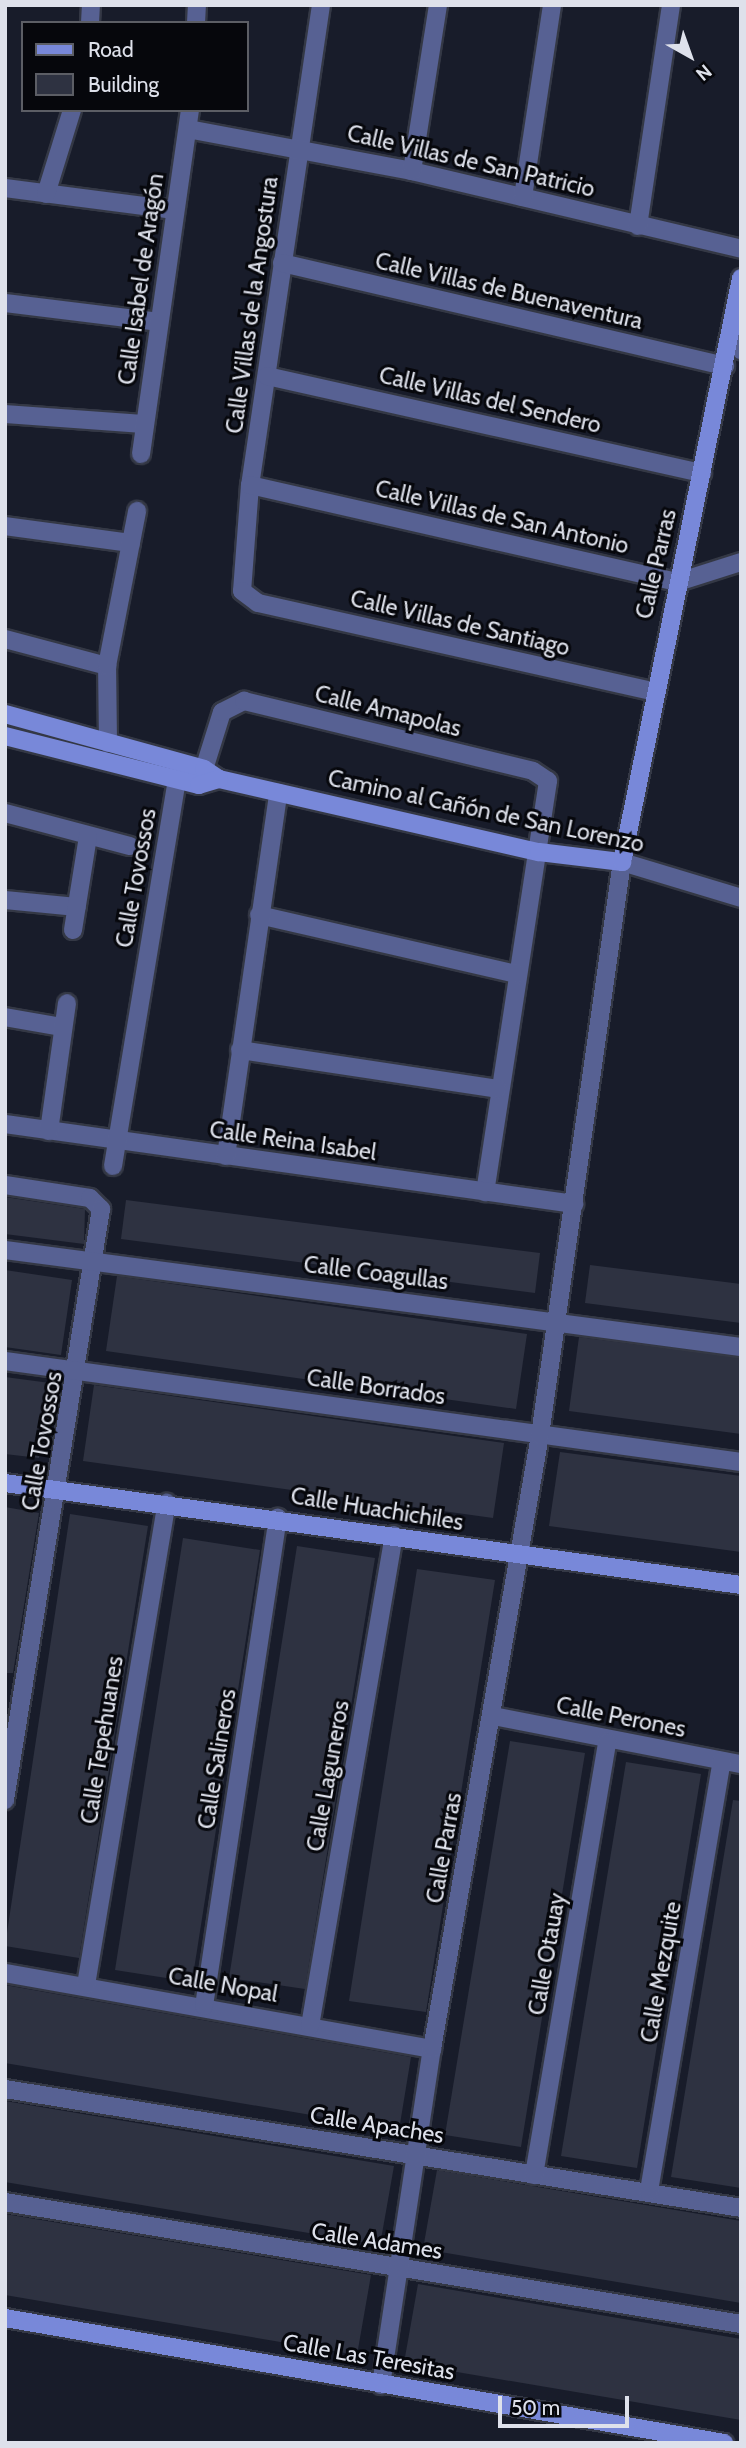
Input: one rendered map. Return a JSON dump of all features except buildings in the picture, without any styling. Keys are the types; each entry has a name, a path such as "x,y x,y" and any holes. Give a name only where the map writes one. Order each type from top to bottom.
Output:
{"street":[{"name":"Calle Villas de la Angostura","path":"258,603 239,582 250,485 321,5"},
{"path":"412,171 438,5"},
{"path":"523,197 552,5"},
{"path":"638,226 671,5"},
{"path":"46,194 71,112"},
{"name":"Calle Isabel de Aragón","path":"141,454 190,112"},
{"name":"Calle Villas de San Patricio","path":"188,130 300,147 412,171 741,249"},
{"path":"5,187 175,210"},
{"name":"Calle Villas de Buenaventura","path":"282,263 724,366"},
{"name":"Calle Parras","path":"381,2385 432,2049 493,1716 515,1555 540,1435 622,862 652,691 702,473 741,278"},
{"path":"5,303 159,322"},
{"path":"730,335 741,350"},
{"name":"Calle Villas del Sendero","path":"267,376 702,473"},
{"path":"5,414 145,424"},
{"name":"Calle Villas de San Antonio","path":"250,485 678,582"},
{"path":"108,743 107,667 137,511"},
{"path":"5,526 131,543"},
{"path":"678,582 741,562"},
{"name":"Calle Villas de Santiago","path":"258,603 652,691"},
{"path":"5,639 107,667"},
{"name":"Calle Amapolas","path":"207,778 222,712 244,701 534,771 551,789 539,852"},
{"name":"Camino al Cañón de San Lorenzo","path":"5,714 108,743 179,772"},
{"name":"Camino al Cañón de San Lorenzo","path":"5,736 278,793 539,852 622,862 741,898"},
{"name":"Calle Tovossos","path":"113,1166 179,772"},
{"path":"226,1156 278,793"},
{"path":"5,813 130,846"},
{"path":"73,930 88,836"},
{"path":"485,1192 497,1089 539,852"},
{"path":"5,900 76,907"},
{"path":"259,915 517,974"},
{"path":"49,1131 67,1003"},
{"path":"5,1017 62,1027"},
{"path":"240,1050 497,1089"},
{"name":"Calle Reina Isabel","path":"5,1124 116,1143 574,1204"},
{"name":"Calle Tovossos","path":"5,1185 95,1200 101,1214 79,1371 5,1800"},
{"name":"Calle Coagullas","path":"5,1250 741,1347"},
{"name":"Calle Borrados","path":"5,1362 741,1462"},
{"name":"Calle Huachichiles","path":"5,1483 278,1518 515,1555 741,1585"},
{"name":"Calle Tepehuanes","path":"86,1985 167,1503"},
{"name":"Calle Salineros","path":"204,2006 278,1518"},
{"name":"Calle Laguneros","path":"310,2026 394,1535"},
{"name":"Calle Perones","path":"493,1716 607,1742 741,1764"},
{"name":"Calle Otauay","path":"534,2175 607,1742"},
{"name":"Calle Mezquite","path":"649,2191 722,1761"},
{"name":"Calle Nopal","path":"5,1973 204,2006 432,2049"},
{"name":"Calle Apaches","path":"5,2089 741,2208"},
{"name":"Calle Adames","path":"5,2202 399,2270 741,2324"},
{"name":"Calle Las Teresitas","path":"5,2318 724,2443"}]}
